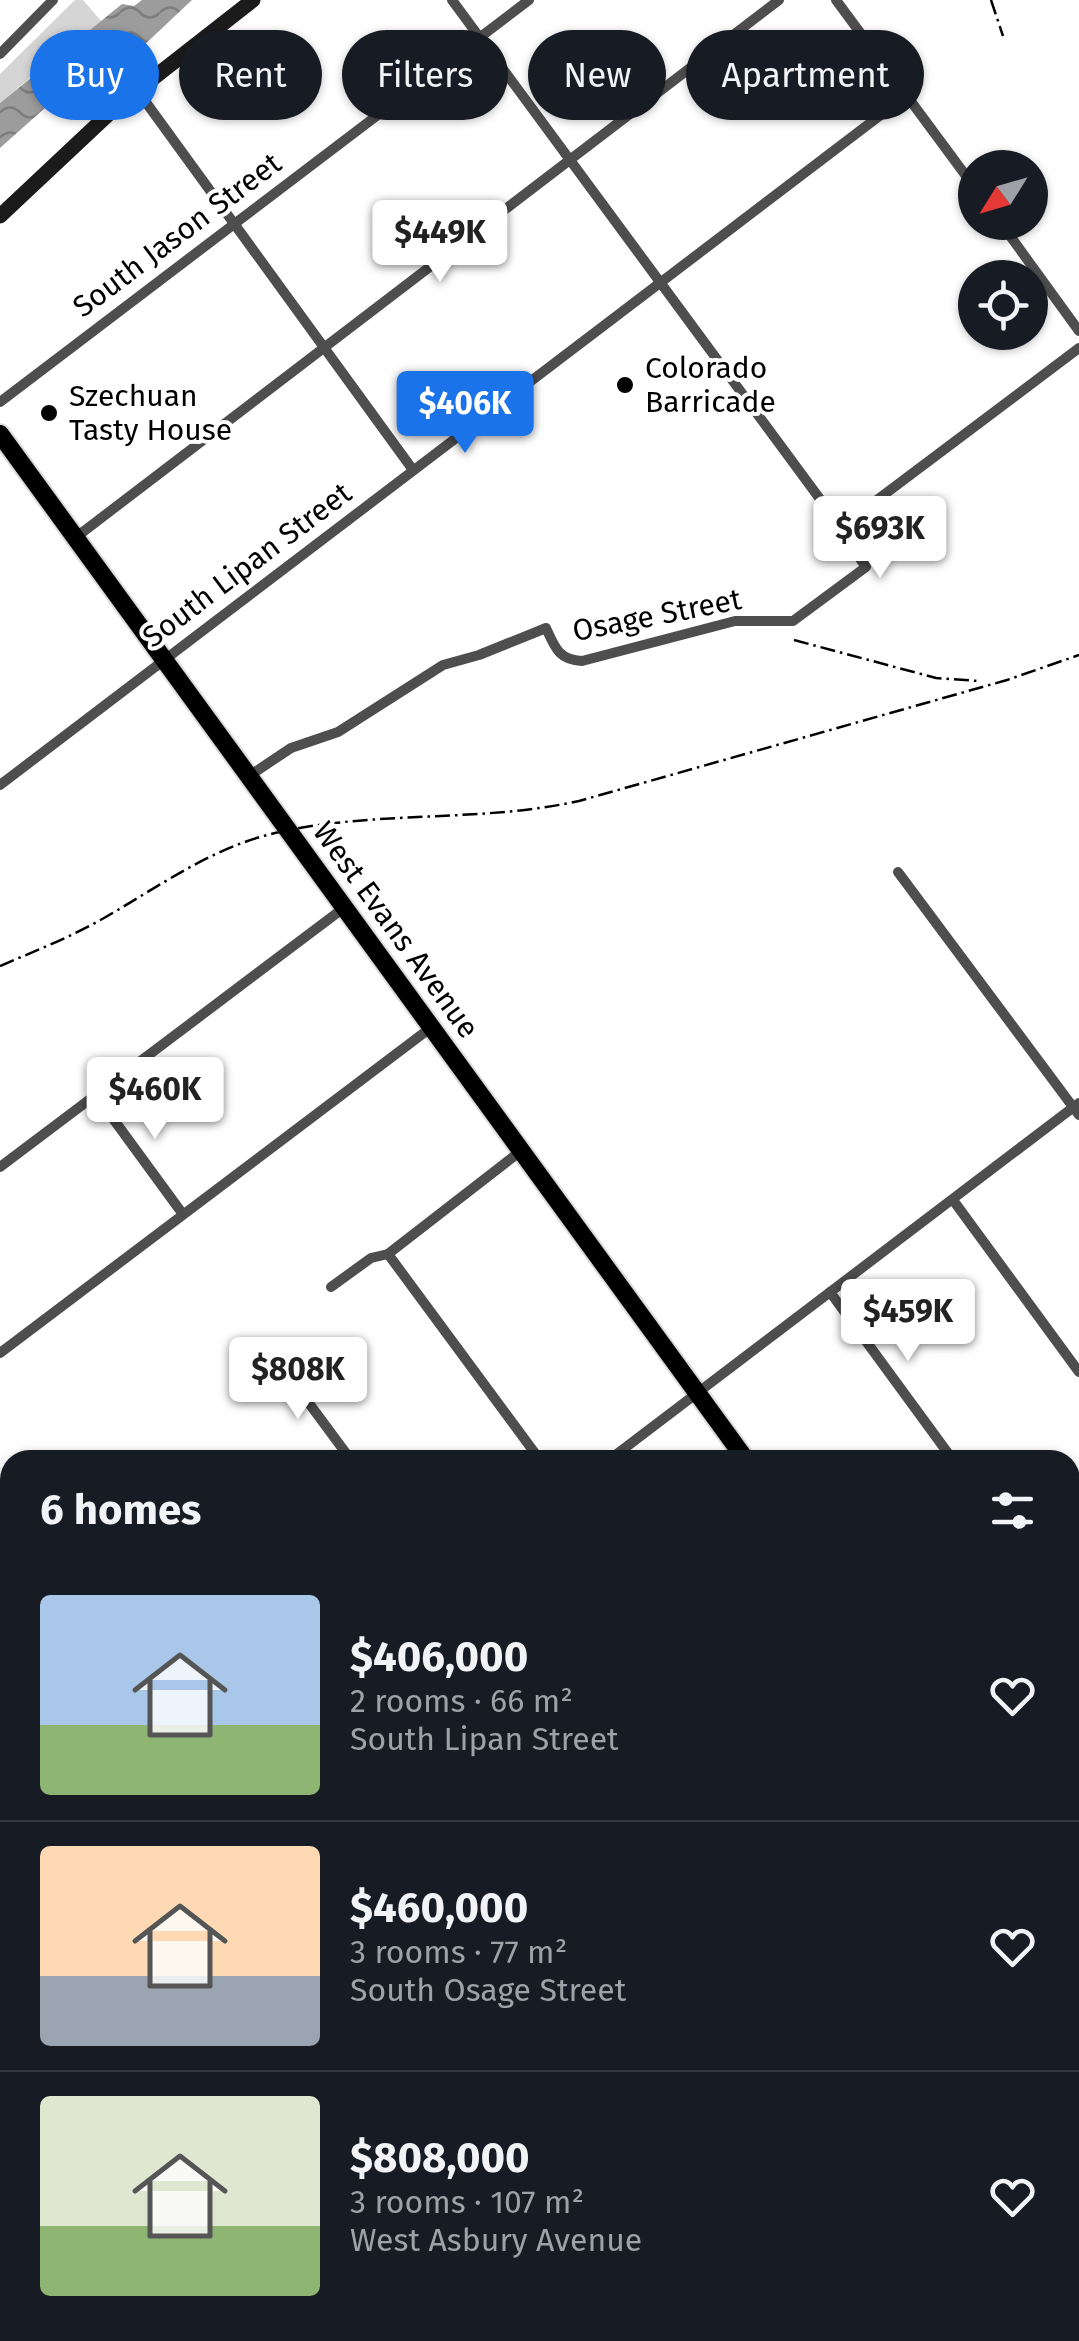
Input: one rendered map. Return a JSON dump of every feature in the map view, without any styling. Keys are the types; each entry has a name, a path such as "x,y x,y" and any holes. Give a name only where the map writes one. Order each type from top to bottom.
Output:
{"main road":[{"name":"West Evans Avenue","path":"0,434 739,1450"}],"street":[{"path":"0,54 53,0"},
{"path":"159,72 253,0"},
{"path":"452,0 475,30"},
{"name":"South Jason Street","path":"489,30 529,0"},
{"path":"75,538 779,0"},
{"path":"836,0 858,30"},
{"path":"508,75 829,514 844,520 857,516 1079,348"},
{"path":"924,118 958,165"},
{"path":"0,216 104,120"},
{"path":"158,120 414,470"},
{"name":"South Jason Street","path":"0,402 371,120"},
{"name":"South Lipan Street","path":"0,785 874,120"},
{"path":"1013,240 1079,330"},
{"name":"Osage Street","path":"250,776 291,748 338,732 443,665 546,628 557,653 568,660 582,661 735,620 793,621 866,566 829,514"},
{"path":"622,1450 1077,1108 898,872"},
{"path":"0,1167 345,907"},
{"path":"0,1353 433,1026"},
{"path":"96,1094 182,1213"},
{"path":"331,1287 371,1258 388,1254 522,1150"},
{"path":"953,1200 1079,1372"},
{"path":"388,1254 533,1450"},
{"path":"830,1292 946,1450"},
{"path":"278,1360 344,1450"}],"shaded area":[{"path":"75,0 83,0 102,22 91,30 45,30"},
{"path":"30,44 30,78 0,103 0,74"}],"water":[{"path":"142,0 192,0 159,31 90,30 122,4 134,6"},
{"path":"30,79 31,120 0,148 0,103"}],"railway":[{"path":"991,0 1003,36"},
{"path":"794,640 936,678 979,681"},
{"path":"0,966 79,931 229,848 275,833 350,821 503,812 579,801 1007,680 1079,655"}],"place":[{"name":"Colorado Barricade","path":"625,385"},
{"name":"Szechuan Tasty House","path":"49,413"}]}
